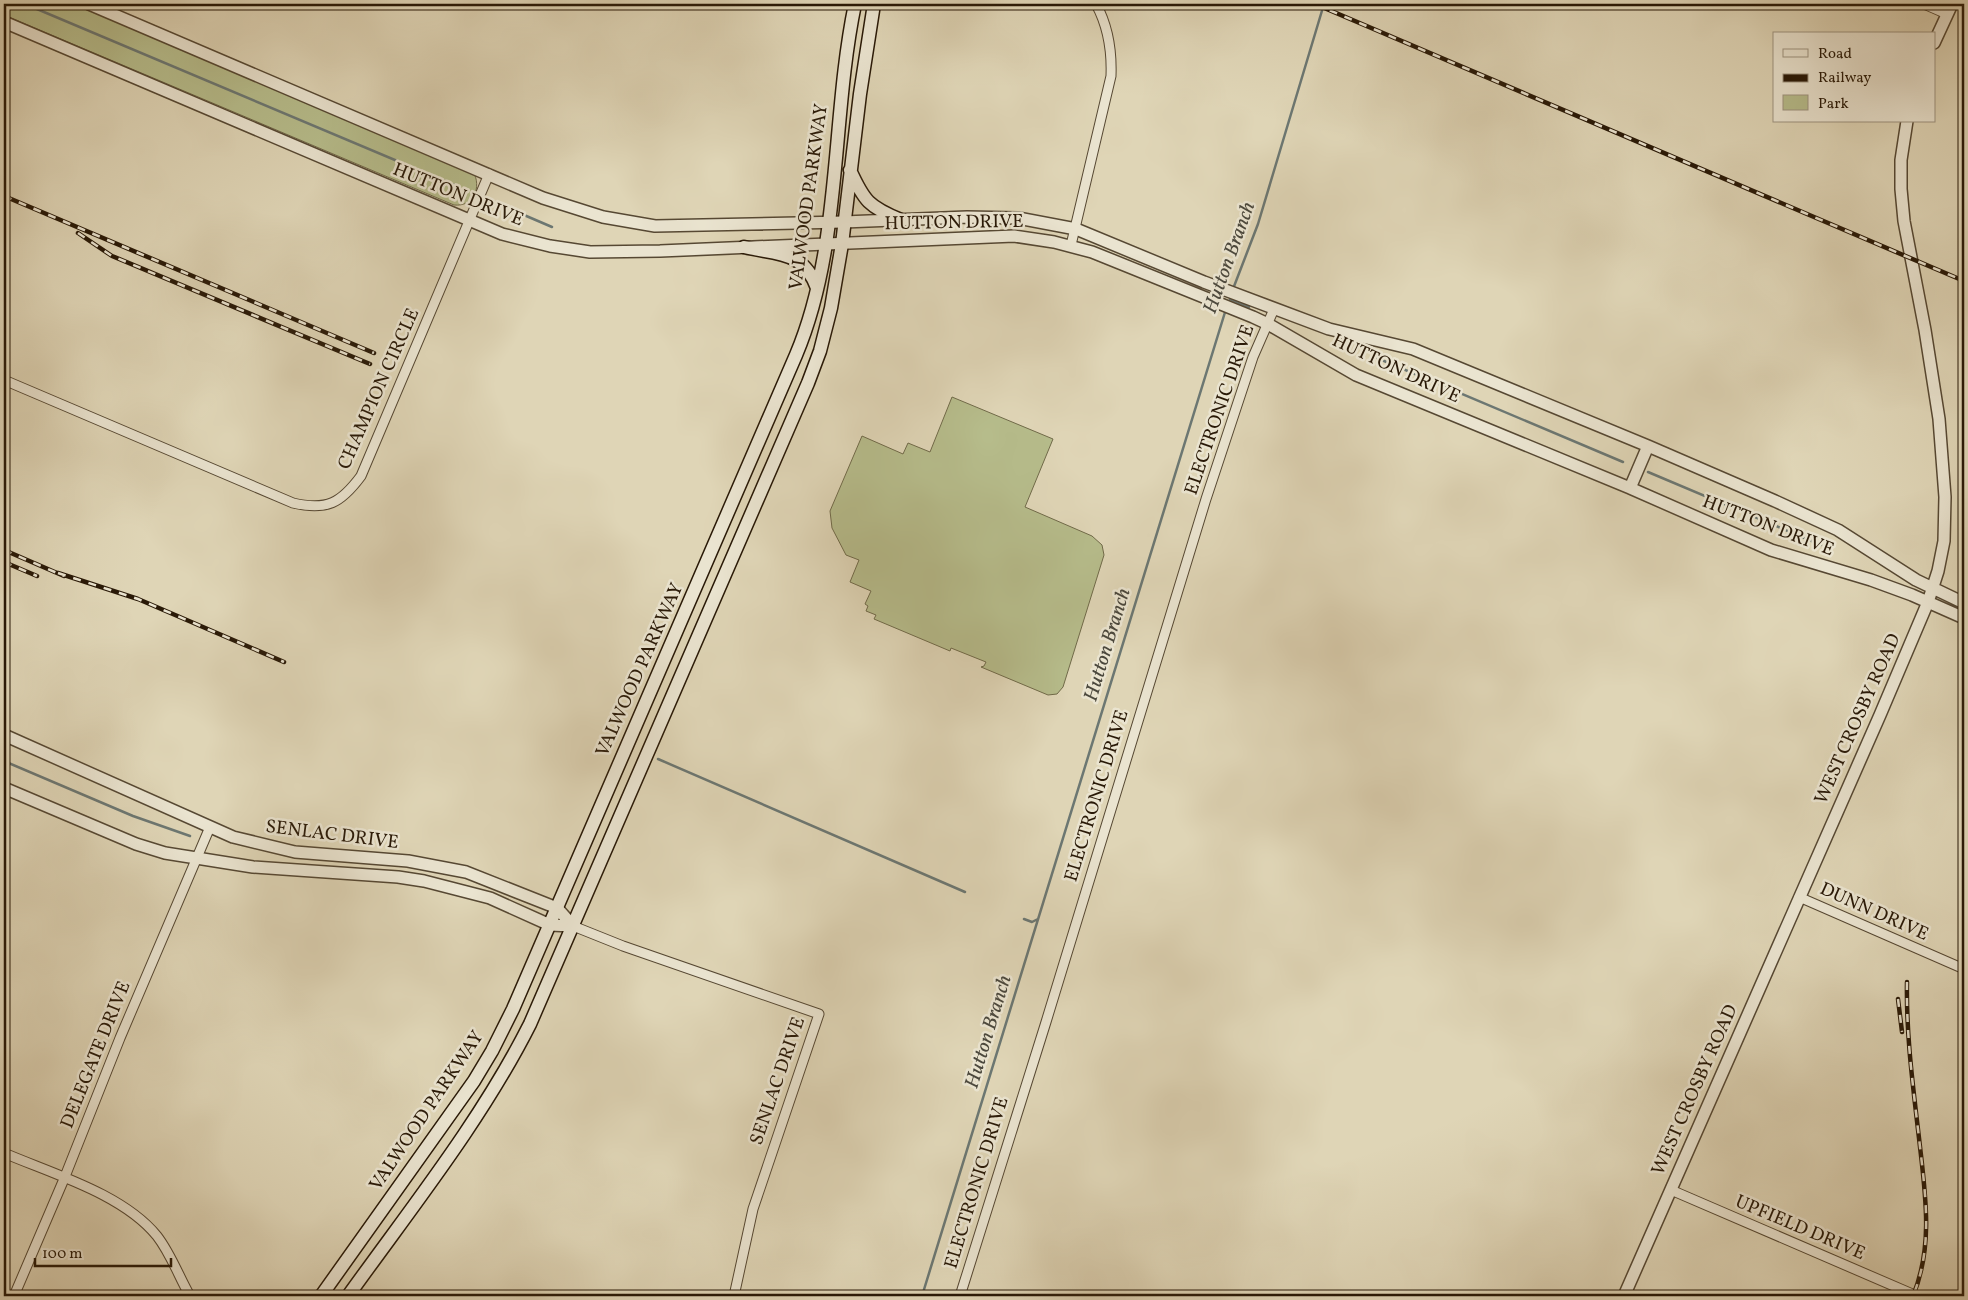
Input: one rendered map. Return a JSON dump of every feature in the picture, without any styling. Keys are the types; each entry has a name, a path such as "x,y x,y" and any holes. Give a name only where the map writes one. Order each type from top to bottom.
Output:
{"main road":[{"name":"VALWOOD PARKWAY","path":"321,1296 474,1081 513,1010 635,732 802,342 818,288 825,245 841,98 855,4"},
{"name":"VALWOOD PARKWAY","path":"348,1296 450,1154 511,1061 530,1024 808,383 820,351 831,308 842,244 850,169 874,4"},
{"path":"850,169 859,190 869,204 883,213 901,220"},
{"path":"744,247 759,251 777,252 793,258 805,265 818,288"},
{"path":"736,496 756,504"},
{"path":"635,732 654,740"},
{"path":"492,1051 511,1061"},
{"path":"390,1201 408,1213"}],"street":[{"name":"HUTTON DRIVE","path":"89,4 543,198 603,218 655,226 967,217 1018,218 1076,229 1204,282 1329,329 1413,349 1648,446 1838,530 1932,589 1964,602"},
{"path":"1071,246 1107,98 1111,68 1111,47 1108,34 1096,4"},
{"path":"1924,4 1949,9 1936,38"},
{"name":"HUTTON DRIVE","path":"4,22 502,234 550,246 590,252 825,245 1014,236 1071,246 1253,317 1356,374 1630,488 1771,550 1871,580 1964,618"},
{"name":"WEST CROSBY ROAD","path":"1624,1296 1928,602 1944,541 1945,496 1939,419 1925,330 1904,221 1901,190 1901,160 1907,122"},
{"name":"CHAMPION CIRCLE","path":"4,380 293,503 310,507 333,504 348,494 361,476 489,174"},
{"name":"ELECTRONIC DRIVE","path":"960,1296 1206,499 1253,357 1274,309"},
{"path":"1630,488 1648,446"},
{"name":"SENLAC DRIVE","path":"4,735 233,837 295,852 399,861 466,872 557,908 573,926"},
{"name":"SENLAC DRIVE","path":"4,788 136,844 165,853 253,867 398,877 448,886 490,898 550,925 573,926 624,946 819,1014 752,1210 734,1296"},
{"name":"DELEGATE DRIVE","path":"14,1296 195,858 210,827"},
{"path":"398,877 399,861"},
{"name":"DUNN DRIVE","path":"1799,896 1964,969"},
{"path":"4,1154 64,1178 117,1203 146,1224 162,1243 190,1296"},
{"name":"UPFIELD DRIVE","path":"1670,1190 1917,1296"}],"green space":[{"path":"4,4 78,4 473,171 477,183 474,195 467,203 454,205 4,15"},
{"path":"952,397 1053,439 1025,507 1092,536 1102,545 1104,555 1063,687 1057,694 1048,695 981,667 986,662 951,648 950,651 874,619 876,615 866,611 868,606 865,604 871,591 850,582 859,560 846,555 832,528 830,511 862,436 903,454 908,443 930,452"}],"waterway":[{"path":"25,4 459,187"},
{"name":"Hutton Branch","path":"1233,289 1258,224 1324,4"},
{"path":"524,215 552,227"},
{"path":"1230,299 1249,307"},
{"name":"Hutton Branch","path":"922,1296 1226,309"},
{"path":"1377,358 1623,462"},
{"path":"1648,472 1821,545"},
{"path":"658,759 965,892"},
{"path":"4,761 133,816 190,836"},
{"path":"1024,919 1032,922 1038,919"}],"railway":[{"path":"1315,4 1964,281"},
{"path":"4,196 374,353"},
{"path":"78,233 112,256 370,364"},
{"path":"4,550 64,576"},
{"path":"4,562 37,576"},
{"path":"58,573 138,599 284,662"},
{"path":"1907,982 1912,1080 1924,1178 1926,1218 1924,1257 1920,1277 1913,1296"},
{"path":"1898,999 1902,1032"}]}
